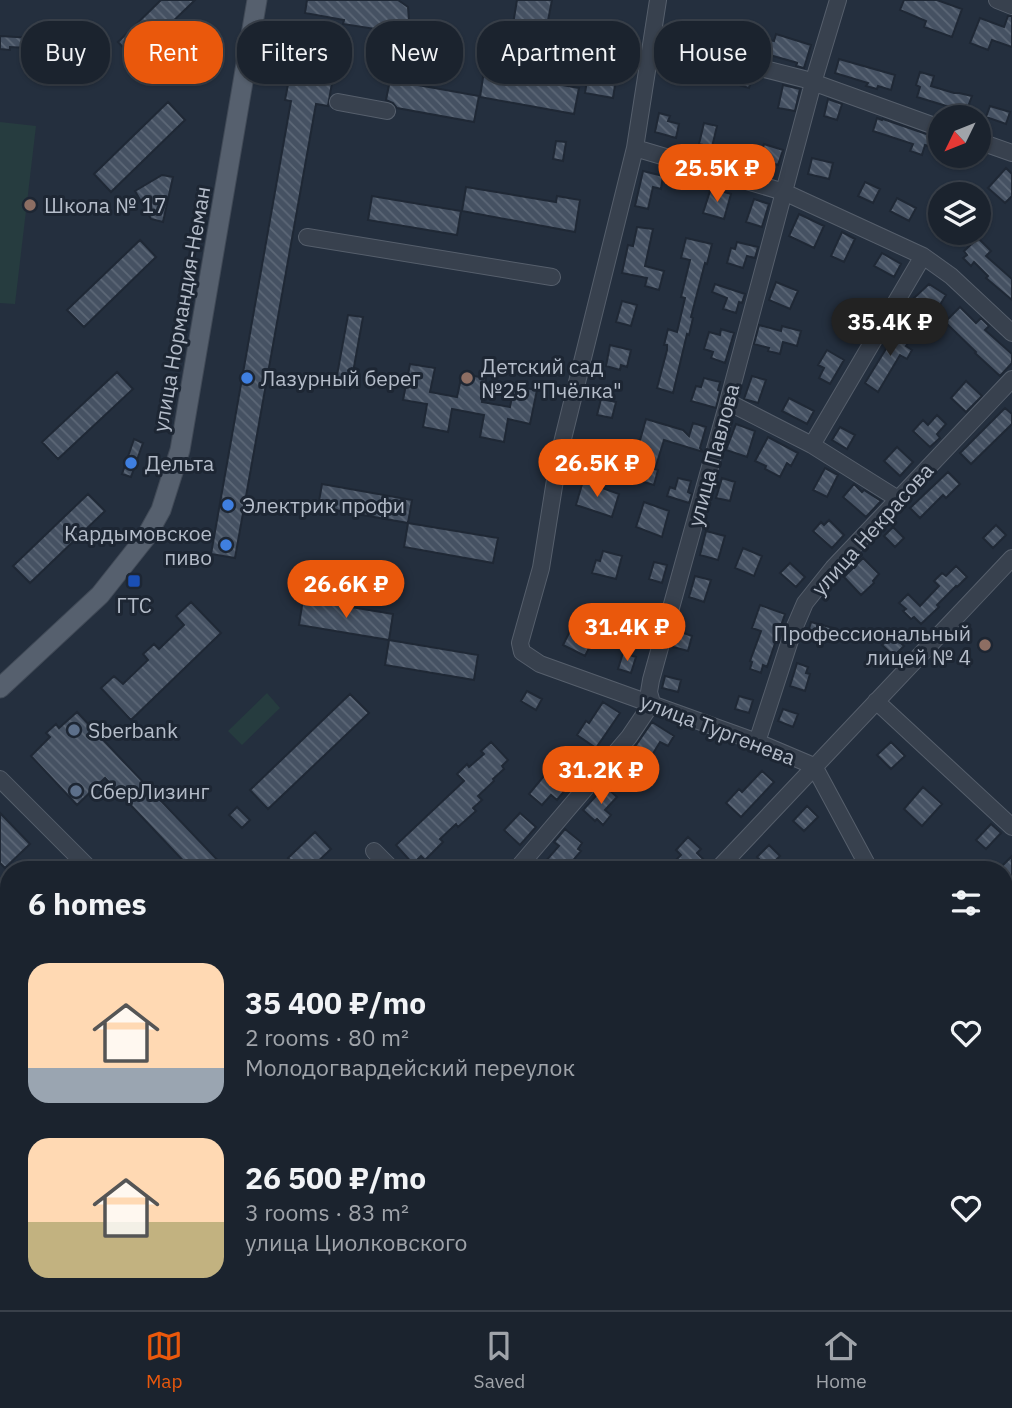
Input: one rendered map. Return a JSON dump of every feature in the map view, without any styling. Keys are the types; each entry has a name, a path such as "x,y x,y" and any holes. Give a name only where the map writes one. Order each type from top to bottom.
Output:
{"main road":[{"name":"улица Нормандия-Неман","path":"0,688 100,595 146,537 161,510 180,450 257,0"}],"street":[{"path":"659,0 635,148 784,192 923,256 951,276 1012,333"},
{"name":"улица Павлова","path":"652,703 650,680 838,0"},
{"path":"997,0 1012,6"},
{"path":"771,71 804,79 928,124"},
{"path":"338,102 387,111"},
{"path":"991,146 1012,153"},
{"name":"улица Тургенева","path":"635,148 559,455 541,568 520,643 522,652 540,664 757,742 814,766 865,861"},
{"path":"307,237 552,277"},
{"path":"812,445 923,256"},
{"name":"улица Некрасова","path":"757,742 793,631 805,603 833,568 1012,379"},
{"path":"728,402 812,445 898,499"},
{"path":"725,861 1012,558"},
{"path":"876,701 1012,827"},
{"path":"524,861 629,737 652,703"},
{"path":"0,779 81,861"},
{"path":"374,851 384,861"}],"green space":[{"path":"0,122 36,126 15,304 0,303"},
{"path":"267,693 280,708 242,745 228,731"}],"building":[{"path":"161,0 195,0 173,21 140,21"},
{"path":"307,0 398,0 408,7 409,20 366,21 366,28 352,25 352,21 305,13"},
{"path":"517,0 552,0 548,21 514,21"},
{"path":"904,0 937,0 962,9 952,37 924,27 926,21 900,10"},
{"path":"1008,16 1012,16 1012,47 992,40 988,50 970,43 980,18 1004,27"},
{"path":"776,34 811,45 804,68 796,66 798,63 771,55 771,40 774,41"},
{"path":"0,36 21,37 21,48 0,49"},
{"path":"124,36 124,48 118,42"},
{"path":"839,59 895,75 891,90 866,86 868,83 835,73"},
{"path":"920,72 934,76 931,86 972,96 969,105 943,105 917,97 920,87 916,85"},
{"path":"288,84 332,84 328,106 316,104 235,558 211,554 291,101 285,100"},
{"path":"389,84 412,84 479,96 474,122 397,108 386,100"},
{"path":"482,84 557,84 579,88 574,114 480,97"},
{"path":"586,84 615,84 613,98 585,93"},
{"path":"783,85 800,89 795,111 778,108"},
{"path":"828,99 842,104 837,120 824,116"},
{"path":"168,102 185,120 111,192 94,174"},
{"path":"991,106 1010,112 1006,124 991,119"},
{"path":"659,113 670,116 668,121 679,124 676,138 655,132"},
{"path":"877,118 883,119 928,135 928,146 925,145 922,155 910,151 913,144 873,131"},
{"path":"704,123 717,126 712,147 699,144"},
{"path":"556,141 566,142 563,161 553,159"},
{"path":"764,144 783,150 778,165 760,157"},
{"path":"812,158 833,163 829,179 808,174"},
{"path":"1006,168 1012,174 1012,196 1005,203 991,191 991,185"},
{"path":"643,171 663,176 661,189 653,187 648,209 635,206"},
{"path":"162,175 173,177 163,222 151,219 135,191"},
{"path":"865,182 880,189 873,203 858,196"},
{"path":"466,187 556,202 557,196 580,200 575,232 462,211"},
{"path":"711,188 731,194 724,219 703,213"},
{"path":"372,196 461,211 457,235 368,220"},
{"path":"897,198 916,208 909,221 890,211"},
{"path":"754,199 769,204 762,227 746,222"},
{"path":"799,214 824,226 814,248 789,236"},
{"path":"637,227 653,229 645,266 664,271 659,290 645,286 647,278 622,273 628,245 633,246"},
{"path":"842,232 855,239 844,262 831,256"},
{"path":"686,238 712,244 673,393 657,388 667,350 667,345 664,345 668,329 677,332 685,298 681,297 690,260 681,258"},
{"path":"140,240 156,257 84,327 67,310"},
{"path":"737,242 758,247 755,258 747,256 743,268 727,263 731,248 735,249"},
{"path":"970,245 985,245 991,251 986,256 1012,279 1012,300 986,278 988,276 974,262 971,266 963,258 967,255 964,251"},
{"path":"882,253 901,264 894,277 874,266"},
{"path":"776,282 798,291 790,309 769,300"},
{"path":"715,284 745,294 736,313 723,309 727,298 712,292"},
{"path":"929,284 946,295 935,313 931,309 927,314 916,307 920,302 914,298"},
{"path":"622,301 637,305 631,326 616,322"},
{"path":"863,305 874,311 860,337 847,329"},
{"path":"960,307 976,323 981,318 989,326 985,330 1012,354 1012,363 1000,376 945,322"},
{"path":"348,315 363,317 350,389 335,386"},
{"path":"759,325 781,331 782,326 801,331 797,346 783,342 780,354 754,344"},
{"path":"900,326 914,334 906,346 912,350 907,359 900,355 878,392 865,383"},
{"path":"721,329 734,333 725,363 711,358 713,352 704,349 709,332 720,335"},
{"path":"610,345 631,350 627,367 621,365 620,370 606,366"},
{"path":"827,350 844,360 830,384 819,378 824,368 818,365"},
{"path":"410,364 435,368 430,392 457,397 462,374 486,378 482,402 510,407 514,386 537,390 530,424 508,419 504,442 480,437 484,415 452,409 448,432 423,427 427,404 403,400"},
{"path":"117,372 133,389 58,459 42,442"},
{"path":"752,376 766,380 758,403 744,399"},
{"path":"704,378 720,382 716,408 691,401 696,386 701,387"},
{"path":"966,381 982,396 966,412 951,398"},
{"path":"789,398 814,411 807,424 782,411"},
{"path":"601,399 616,402 612,418 597,415"},
{"path":"1005,408 1012,414 1012,424 971,464 960,453"},
{"path":"937,415 946,424 937,434 940,438 930,447 913,431 923,420 928,425"},
{"path":"646,419 683,430 689,436 693,423 706,427 700,448 703,452 664,440 655,469 658,470 654,485 640,481 644,470 629,465 634,450 637,451"},
{"path":"736,424 755,431 747,457 726,450"},
{"path":"840,427 855,435 847,449 832,440"},
{"path":"768,437 798,453 791,466 787,463 780,477 755,461"},
{"name":"Дельта","path":"134,439 143,443 131,477 122,474"},
{"path":"897,447 913,462 900,476 884,461"},
{"path":"825,468 838,475 827,497 813,490"},
{"path":"948,472 960,484 946,498 943,495 920,518 910,508"},
{"path":"678,478 691,481 688,492 692,494 689,503 667,496 670,487 675,489"},
{"path":"722,478 735,482 730,501 716,498"},
{"path":"583,481 619,494 612,517 576,505"},
{"path":"322,484 412,500 408,523 318,507"},
{"path":"854,484 862,492 864,490 881,501 866,517 843,497"},
{"path":"88,494 105,511 30,583 13,566"},
{"path":"644,502 669,511 662,537 636,527"},
{"path":"829,520 844,535 832,548 813,531 821,522 824,525"},
{"path":"408,523 498,538 493,563 404,547"},
{"path":"996,525 1006,535 993,548 983,538"},
{"path":"893,527 904,538 895,547 884,536"},
{"path":"706,531 725,536 718,560 700,555"},
{"path":"743,548 762,556 754,576 735,568"},
{"path":"603,551 622,556 616,579 592,573 596,560 600,561"},
{"path":"863,558 879,574 861,595 844,577"},
{"path":"654,562 667,565 662,583 649,579"},
{"path":"790,563 805,577 796,587 780,573"},
{"path":"956,566 967,577 921,624 903,611 906,609 899,603 908,594 920,606 939,586 934,581 942,573 946,576"},
{"path":"695,576 711,580 704,602 689,597"},
{"path":"303,599 393,614 389,640 299,625"},
{"path":"191,602 221,633 131,720 101,688 114,676 123,684 148,660 143,654 154,644 159,649 184,625 176,616"},
{"path":"624,604 653,611 647,634 618,627"},
{"path":"760,605 785,614 767,667 763,665 761,673 750,669 750,661 761,631 752,628"},
{"path":"811,622 833,628 829,642 807,636"},
{"path":"570,631 580,635 581,632 594,638 585,656 563,645"},
{"path":"678,631 692,636 688,651 673,647"},
{"path":"892,635 904,646 894,656 882,645"},
{"path":"389,640 478,655 474,680 385,665"},
{"path":"623,653 636,657 631,673 618,669"},
{"path":"797,663 808,667 806,673 810,674 805,691 790,686"},
{"path":"665,676 681,680 678,692 662,688"},
{"path":"527,691 542,699 536,710 521,701"},
{"path":"350,694 369,713 268,809 250,790"},
{"path":"739,696 753,700 749,713 735,709"},
{"path":"603,702 620,713 596,748 577,735"},
{"path":"783,709 798,714 793,727 778,721"},
{"path":"77,712 218,861 183,861 105,778 77,805 31,756 50,737 46,733 56,724 59,728"},
{"path":"652,722 674,736 668,746 660,742 643,770 630,761 637,750 634,748"},
{"path":"491,742 508,760 502,766 504,769 478,796 482,800 473,808 476,811 440,839 443,842 425,860 421,856 416,861 410,861 396,845 464,781 457,774 484,754 481,751"},
{"path":"891,742 905,756 891,769 877,755"},
{"path":"570,757 583,768 557,800 551,795 542,805 529,794 558,759 564,764"},
{"path":"762,771 774,782 741,817 726,803 739,789 742,792"},
{"path":"605,786 617,797 605,810 611,815 603,825 583,810"},
{"path":"923,787 942,804 922,826 904,809"},
{"path":"807,806 818,817 804,831 793,821"},
{"path":"237,807 250,820 242,828 229,815"},
{"path":"0,813 30,844 12,861 0,861"},
{"path":"520,813 536,827 520,845 504,830"},
{"path":"991,824 1001,833 986,849 976,840"},
{"path":"565,829 582,843 578,849 581,851 573,861 546,861 559,846 554,842"},
{"path":"315,832 331,849 318,861 291,861 288,858"},
{"path":"688,837 701,849 697,853 704,860 675,861 681,855 676,850"},
{"path":"769,845 780,856 775,861 757,861 757,857"}],"place":[{"name":"Школа № 17","path":"30,205"},
{"name":"Лазурный берег","path":"247,378"},
{"name":"Детский сад №25 \"Пчёлка\"","path":"467,378"},
{"name":"Дельта","path":"131,463"},
{"name":"Электрик профи","path":"228,505"},
{"name":"Кардымовское пиво","path":"226,545"},
{"name":"ГТС","path":"134,581"},
{"name":"Профессиональный лицей № 4","path":"985,645"},
{"name":"Sberbank","path":"74,730"},
{"name":"СберЛизинг","path":"76,791"}]}
